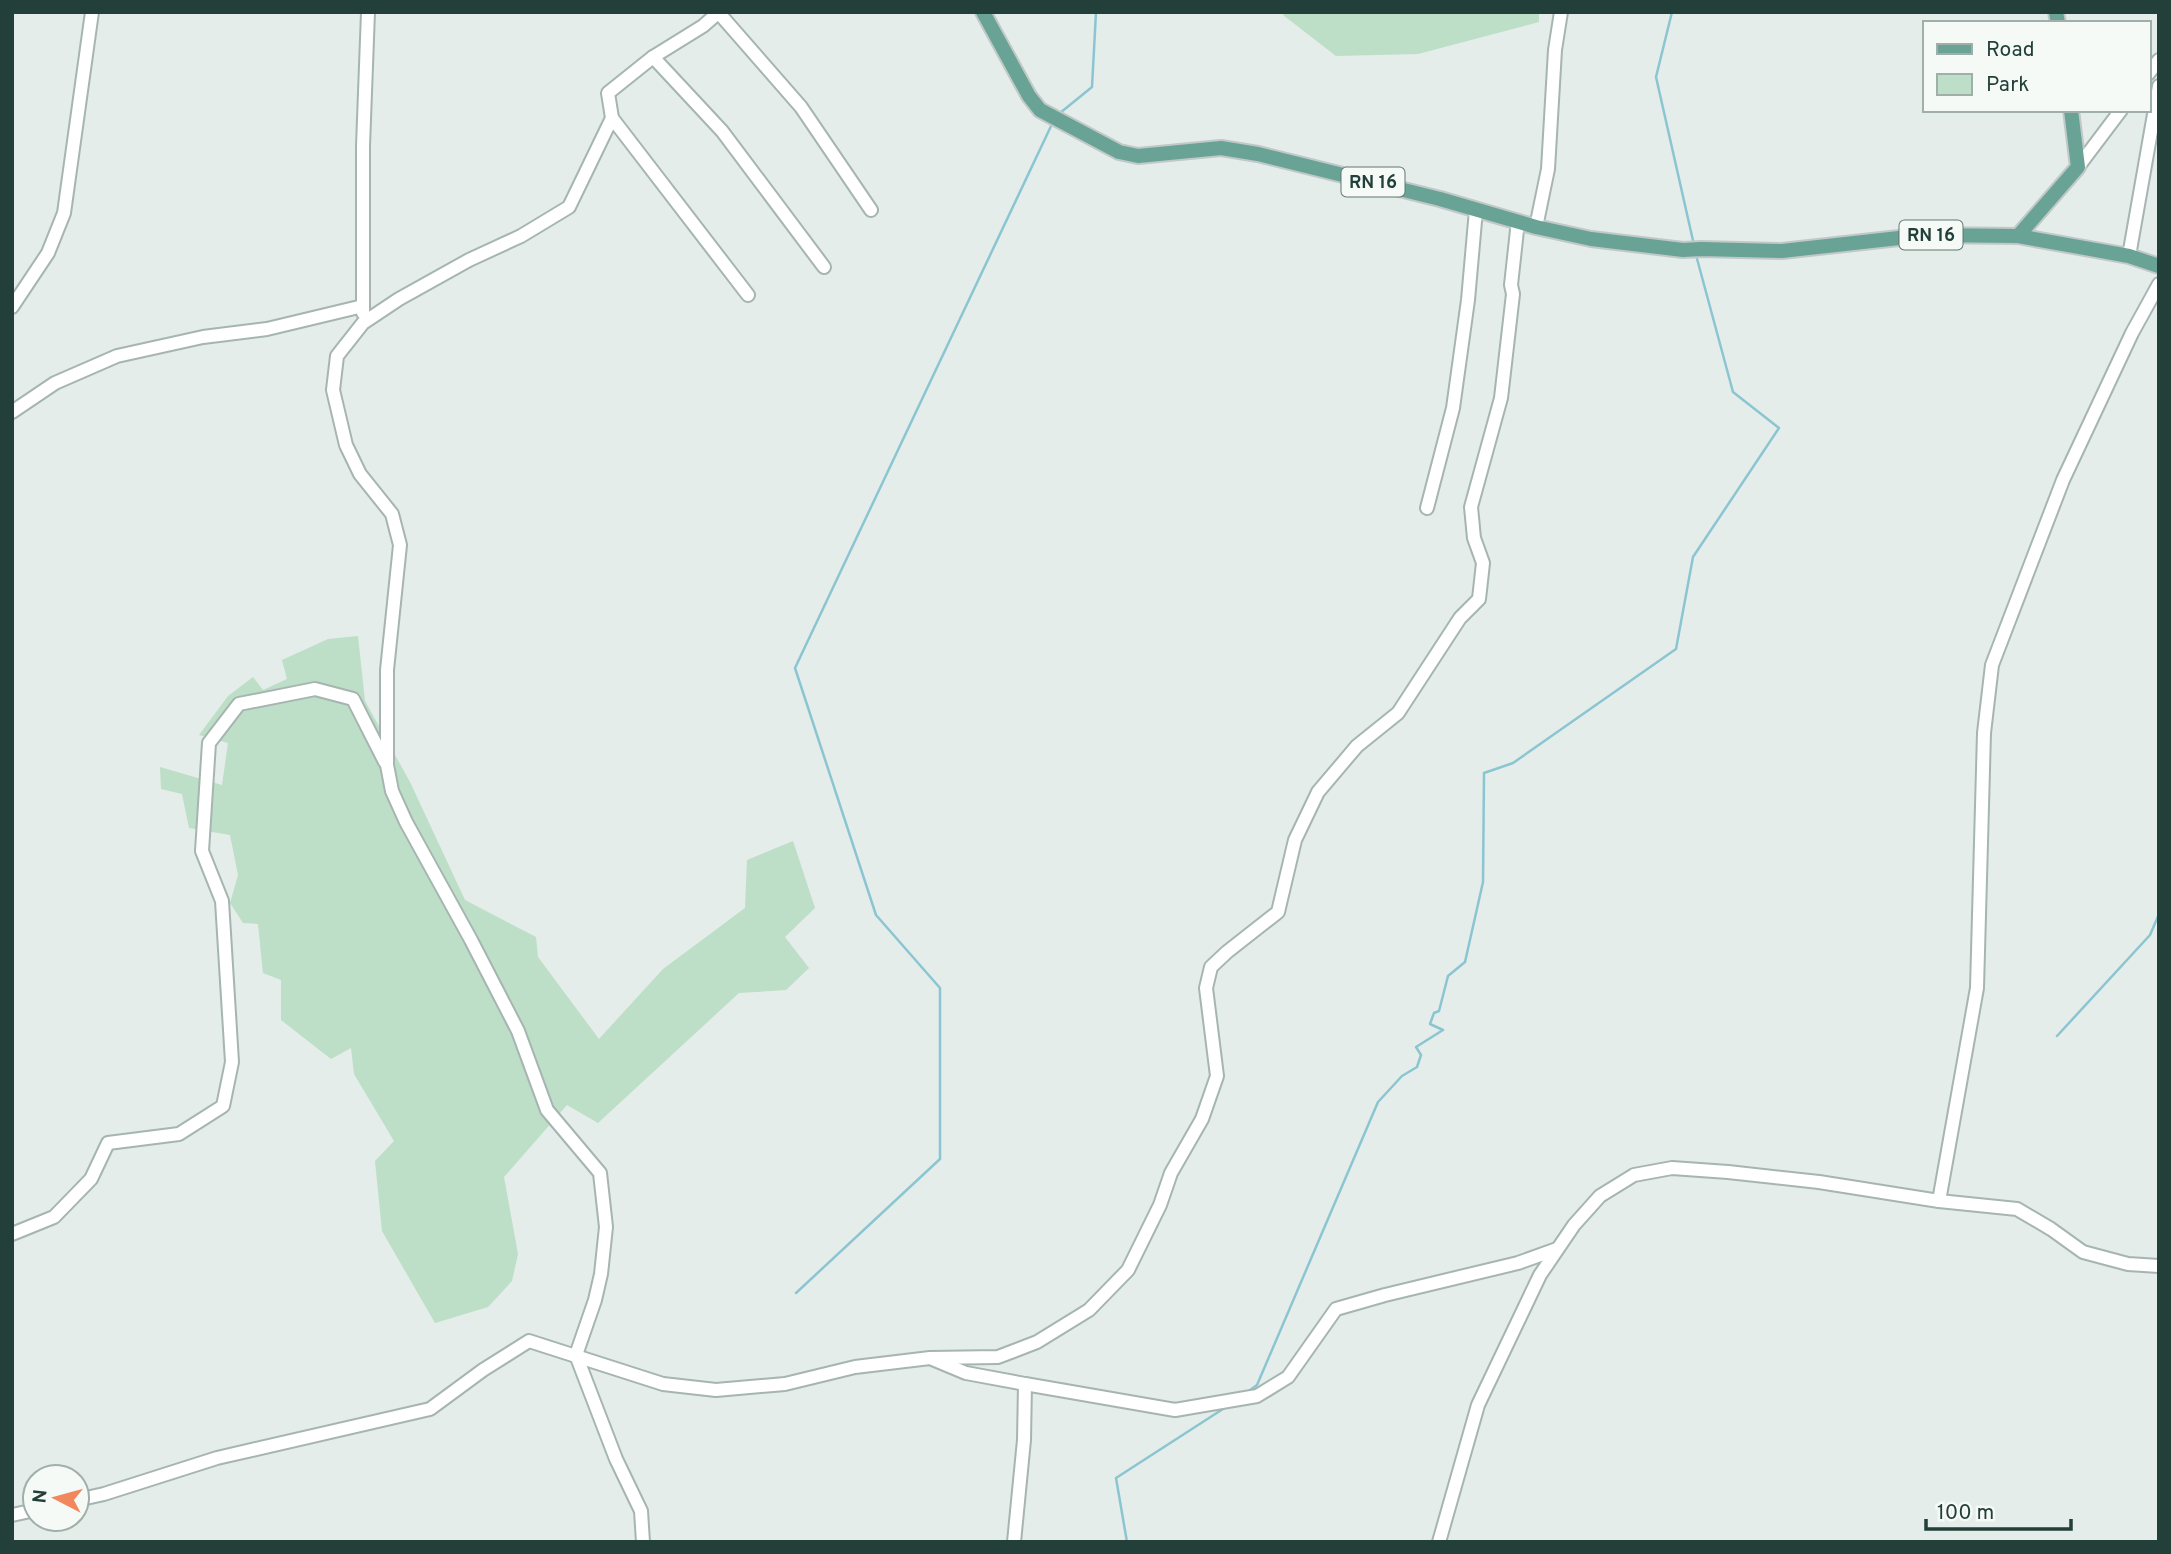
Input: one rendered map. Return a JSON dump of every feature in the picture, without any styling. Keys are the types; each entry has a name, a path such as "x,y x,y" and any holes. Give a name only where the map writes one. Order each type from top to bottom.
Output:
{"main road":[{"name":"RN 16","path":"983,12 1029,96 1040,110 1119,152 1138,156 1221,148 1258,154 1536,227 1591,239 1683,250 1701,248 1783,251 1926,235 2018,236 2129,256 2159,266"},
{"path":"2018,236 2078,167 2071,112"}],"street":[{"path":"12,306 48,253 64,213 92,12"},
{"path":"363,323 363,146 368,12"},
{"path":"1536,227 1548,169 1555,50 1561,12"},
{"path":"748,295 612,118 608,93 653,57 703,26 718,13 801,107 871,210"},
{"path":"653,57 722,131 824,267"},
{"path":"2129,256 2159,86"},
{"path":"2078,167 2119,112"},
{"path":"612,118 569,207 521,236 399,299 363,323 337,356 333,390 346,444 360,474 392,513 400,545 387,670 387,765 393,791 406,822 518,1031 547,1110 600,1173 606,1227 601,1274 576,1356 616,1459 641,1511 643,1542"},
{"path":"1427,508 1453,408 1476,210"},
{"path":"91,1497 216,1458 430,1409 483,1370 529,1341 663,1384 716,1390 785,1384 855,1367 930,1358 998,1357 1037,1342 1089,1310 1128,1270 1160,1205 1171,1173 1202,1119 1217,1076 1206,988 1211,967 1278,912 1295,839 1318,792 1357,746 1398,713 1460,618 1479,599 1483,563 1474,538 1471,507 1501,398 1518,221"},
{"path":"1939,1201 1977,988 1984,733 1992,665 2063,480 2132,333 2159,284"},
{"path":"12,411 55,383 117,356 203,337 267,329 363,306"},
{"path":"12,1234 54,1217 91,1180 108,1143 179,1134 223,1106 232,1062 222,901 202,851 209,743 239,704 315,689 353,699 387,765"},
{"path":"1439,1542 1478,1405 1540,1275 1574,1225 1600,1196 1634,1175 1672,1168 1819,1182 1939,1201 2017,1209 2083,1252 2128,1264 2159,1266"},
{"path":"930,1358 966,1373 1175,1410 1257,1396 1288,1377 1336,1309 1518,1263 1558,1249"},
{"path":"1014,1542 1024,1440 1025,1384"}],"green space":[{"path":"1286,12 1539,12 1539,22 1418,54 1336,56 1283,15"},
{"path":"358,636 365,701 410,782 465,900 536,937 538,957 599,1039 663,969 745,908 747,860 793,841 815,908 785,937 809,968 786,990 739,993 598,1123 567,1105 504,1177 518,1254 512,1281 488,1307 435,1323 382,1231 375,1161 394,1141 354,1074 351,1048 331,1059 281,1020 281,980 263,973 258,924 243,923 230,903 238,875 230,835 189,828 182,794 161,789 160,767 222,785 228,743 199,735 228,696 253,677 263,690 287,679 282,660 328,639"}],"waterway":[{"path":"1060,113 1092,87 1096,12"},
{"path":"1672,12 1656,77 1694,245"},
{"path":"796,1293 940,1159 940,988 876,915 795,668 1052,124"},
{"path":"1246,1393 1257,1385 1378,1102 1402,1076 1417,1067 1421,1055 1416,1047 1443,1030 1430,1024 1434,1013 1439,1011 1448,976 1465,962 1483,882 1484,773 1513,763 1676,649 1693,557 1779,428 1733,392 1696,255"},
{"path":"2057,1036 2150,935 2159,914"},
{"path":"1127,1542 1116,1478 1226,1407"}]}
